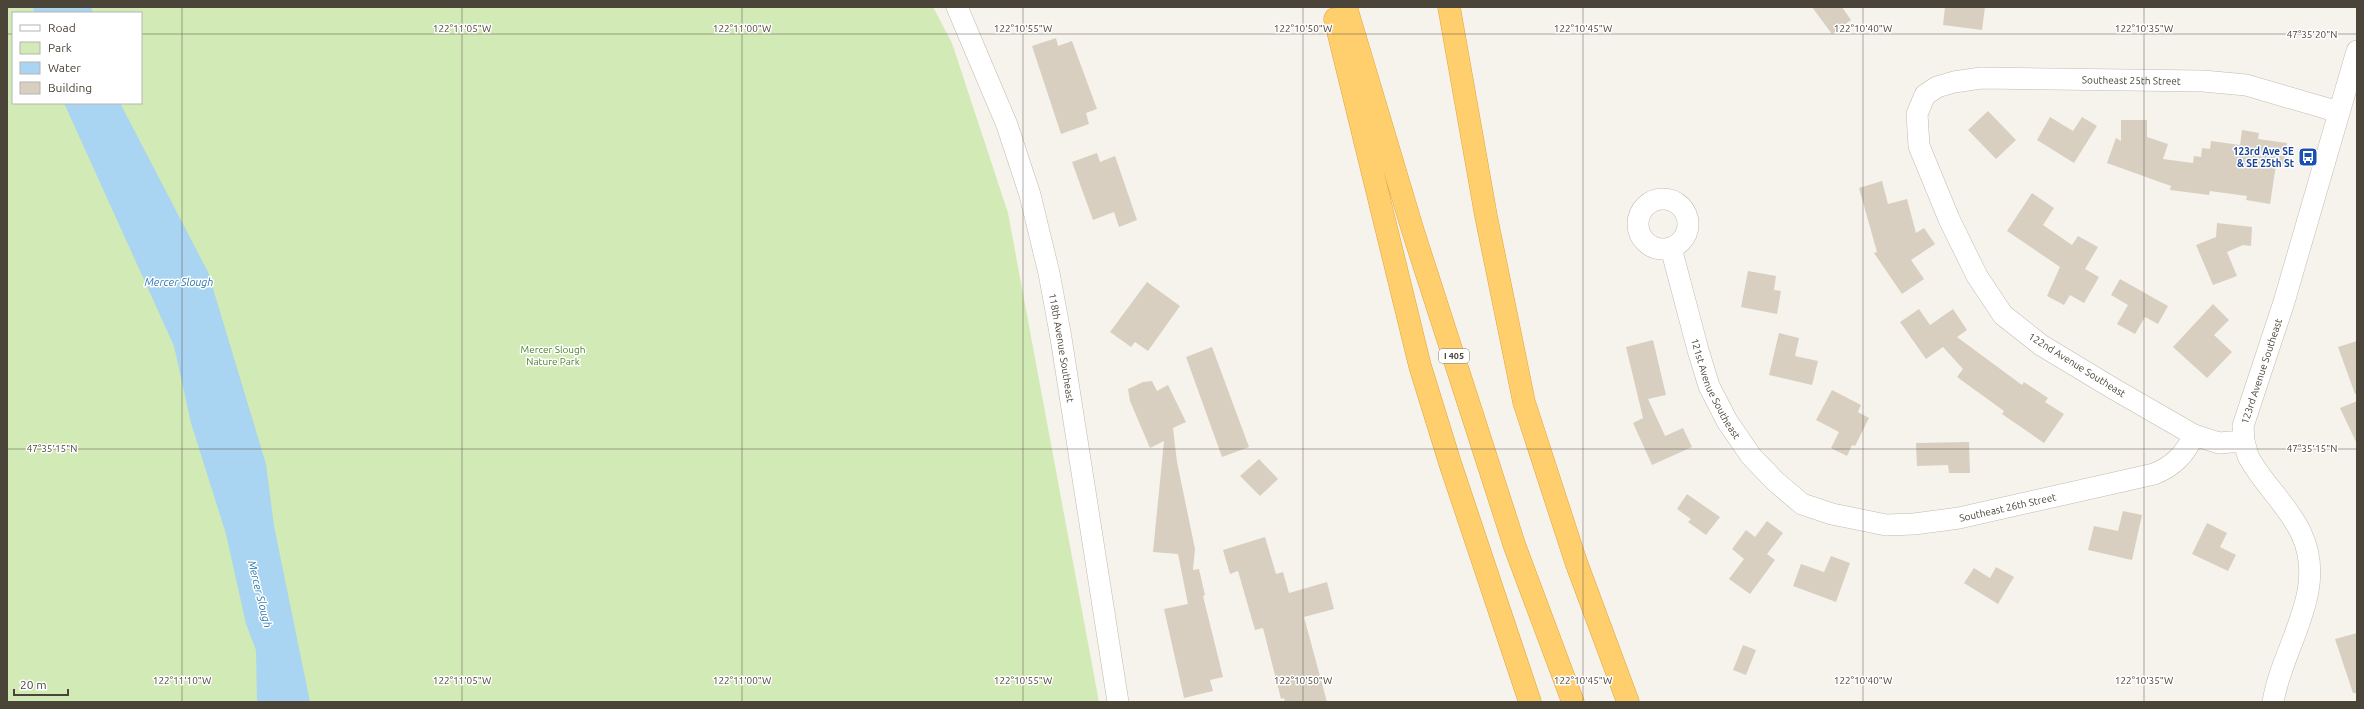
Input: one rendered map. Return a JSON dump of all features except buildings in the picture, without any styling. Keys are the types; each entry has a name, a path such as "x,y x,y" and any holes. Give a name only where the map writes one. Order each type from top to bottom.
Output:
{"highway":[{"path":"1333,7 1420,366 1450,463 1530,702"},
{"name":"I 405","path":"1346,7 1413,231 1515,547 1573,702"},
{"path":"1449,7 1486,216 1524,402 1576,562 1628,702"}],"street":[{"name":"118th Avenue Southeast","path":"957,7 1007,125 1030,195 1049,273 1061,338 1118,702"},
{"name":"123rd Avenue Southeast","path":"2273,702 2280,674 2305,608 2309,566 2307,548 2301,532 2274,492 2253,466 2244,441 2245,417 2284,302 2357,51"},
{"name":"Southeast 25th Street","path":"1925,95 1937,87 1954,82 1982,78 2203,81 2246,85 2339,112"},
{"name":"122nd Avenue Southeast","path":"1925,95 1917,114 1919,146 1949,219 1977,276 2003,315 2041,345 2114,390 2194,434 2219,443 2244,441"},
{"name":"121st Avenue Southeast","path":"1671,248 1709,386 1727,421 1751,456 1775,481 1802,504"},
{"name":"Southeast 26th Street","path":"1802,504 1832,514 1886,525 1914,524 1959,518 2154,474 2175,463 2189,446 2194,434"}],"green space":[{"name":"Mercer Slough Nature Park","path":"7,7 933,7 952,43 1008,213 1099,702 7,702"}],"water":[{"path":"33,7 91,7 93,12 34,12"},
{"name":"Mercer Slough","path":"64,104 121,104 208,272 266,464 274,526 310,702 257,702 256,650 246,624 226,534 191,423 174,346"}],"place":[{"name":"123rd Ave SE & SE 25th St","path":"2308,157"}]}
